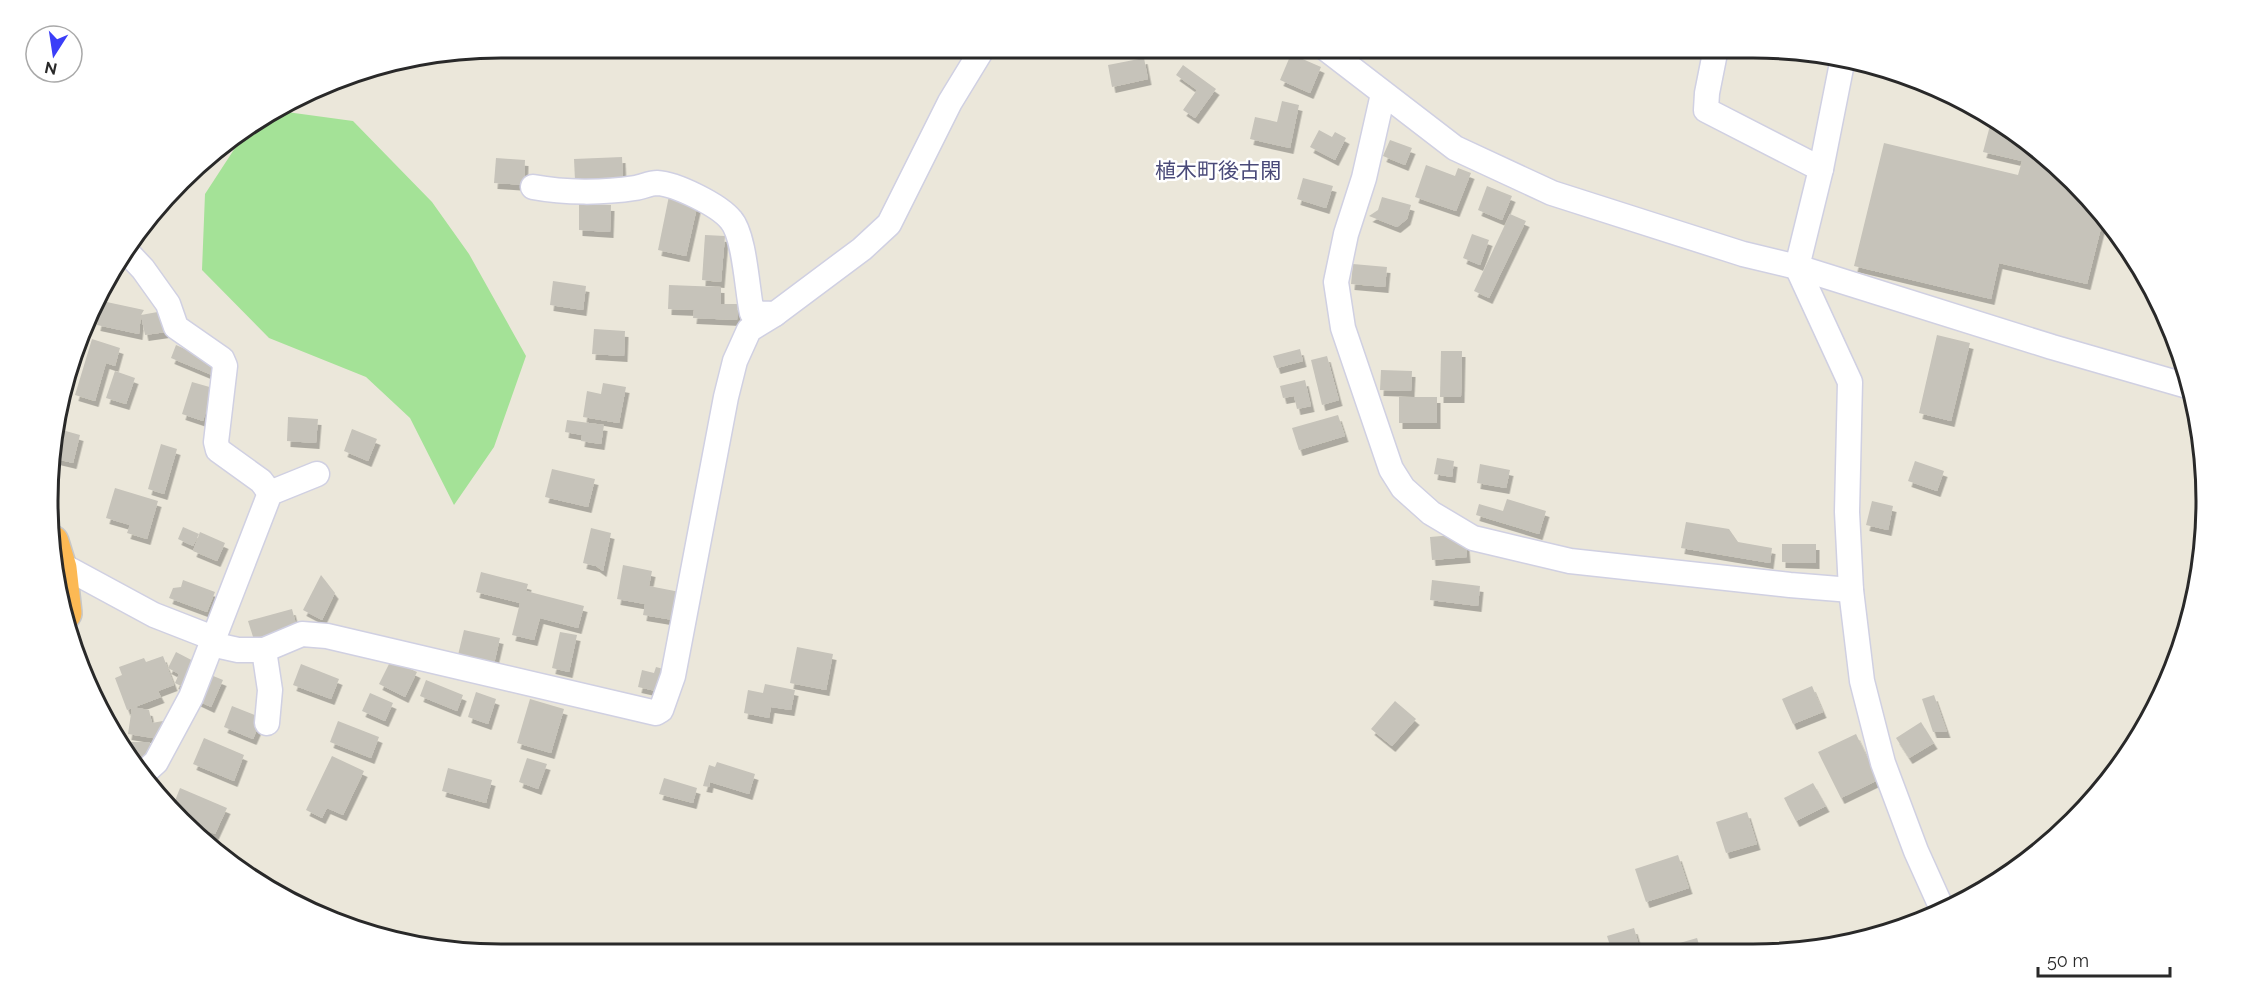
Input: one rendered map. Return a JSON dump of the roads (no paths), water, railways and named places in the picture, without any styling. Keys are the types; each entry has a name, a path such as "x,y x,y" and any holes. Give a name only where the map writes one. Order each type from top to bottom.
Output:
{"street":[{"path":"63,562 69,569 154,615 238,650 264,650 302,634 327,636 656,713 661,710 673,676 719,431 735,361 749,330 775,314 862,249 889,224 950,102 977,58"},
{"path":"1338,58 1455,148 1552,194 1743,254 1797,267 2052,347 2179,384"},
{"path":"1714,58 1707,93 1707,110 1821,168"},
{"path":"1841,68 1821,168 1797,267 1850,382 1847,512 1851,590 1862,681 1883,763 1916,850 1939,903"},
{"path":"1383,94 1364,178 1346,234 1336,282 1343,328 1390,469 1403,488 1431,513 1473,538 1560,558 1851,590"},
{"path":"533,188 593,191 636,188 656,183 679,188 714,207 731,220 742,250 752,314 775,314"},
{"path":"132,257 168,304 176,327 222,359 225,366 216,442 219,450 261,481 270,493"},
{"path":"148,769 156,762 190,697 270,493 317,474"},
{"path":"264,650 270,690 267,723"}],"district":[{"name":"植木町後古閑","path":"1218,170"}]}
